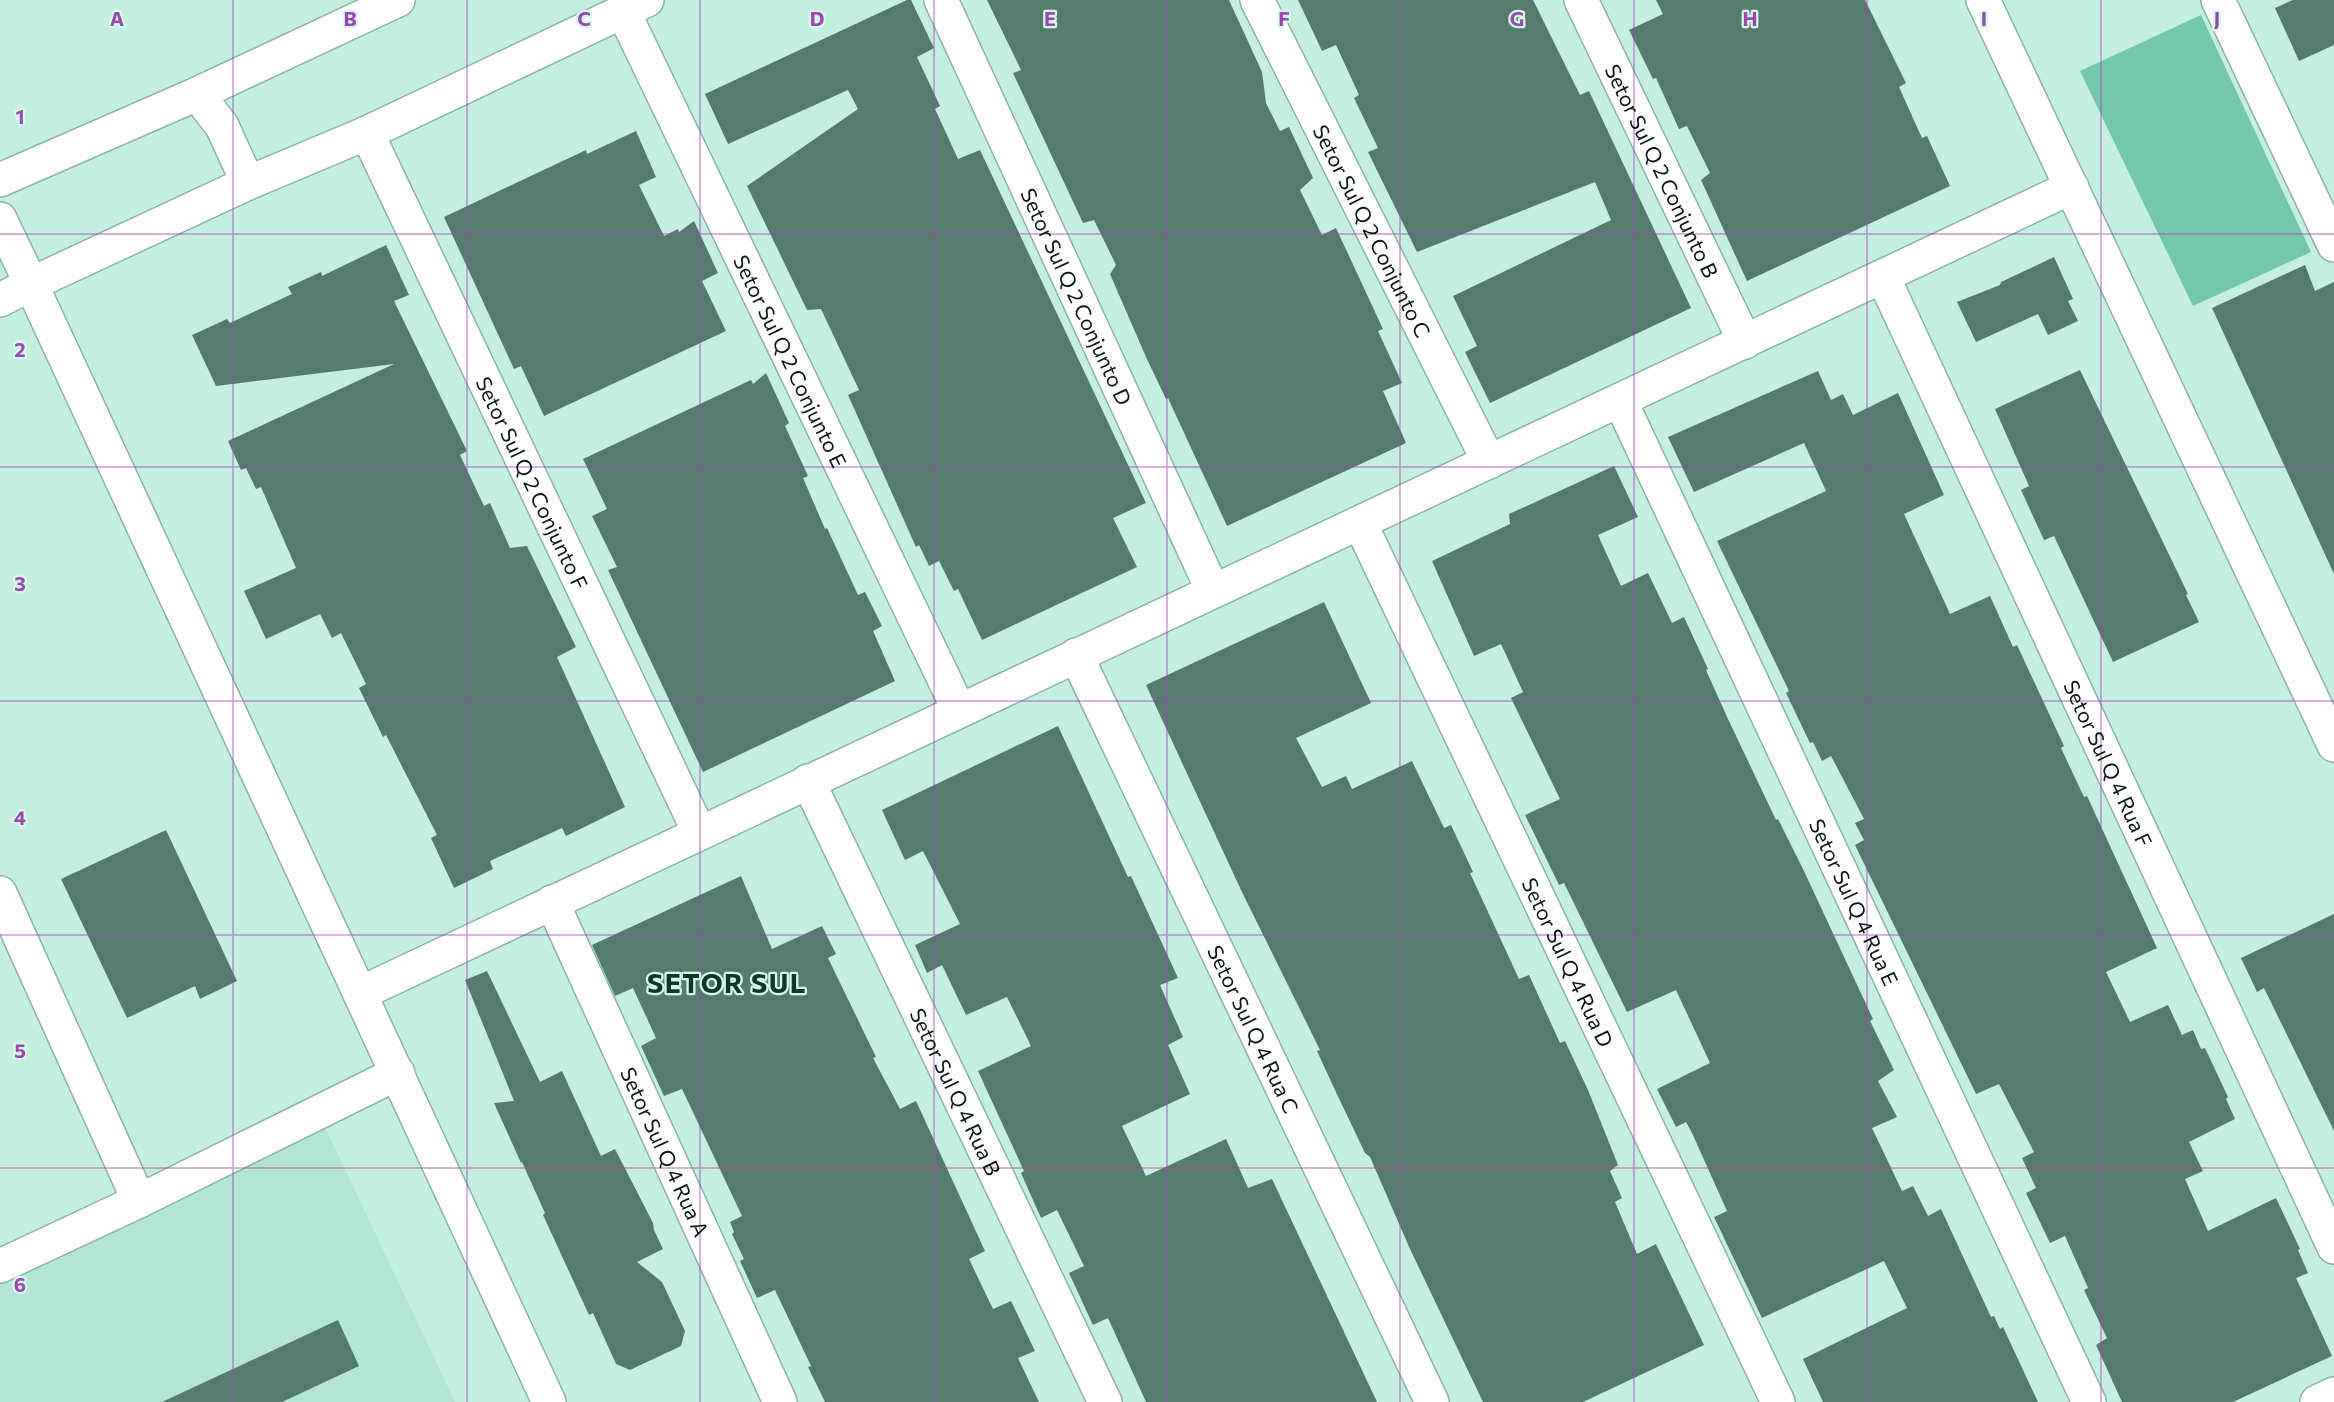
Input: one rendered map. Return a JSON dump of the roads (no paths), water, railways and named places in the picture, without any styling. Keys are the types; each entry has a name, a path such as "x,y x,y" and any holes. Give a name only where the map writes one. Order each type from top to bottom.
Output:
{"street":[{"path":"0,180 197,94 399,0"},
{"name":"Setor Sul Q 2 Conjunto D","path":"941,0 1213,591"},
{"name":"Setor Sul Q 2 Conjunto C","path":"1257,0 1488,462"},
{"name":"Setor Sul Q 2 Conjunto B","path":"1581,0 1745,342"},
{"path":"1983,0 2330,724"},
{"path":"2218,0 2334,245"},
{"path":"0,300 248,183 367,133 635,6"},
{"name":"Setor Sul Q 2 Conjunto E","path":"635,6 959,710"},
{"path":"197,94 222,126 248,183"},
{"name":"Setor Sul Q 2 Conjunto F","path":"367,133 699,832"},
{"path":"361,993 2072,187"},
{"path":"0,219 549,1402"},
{"name":"Setor Sul Q 4 Rua F","path":"1883,277 2334,1247"},
{"name":"Setor Sul Q 4 Rua E","path":"1620,400 2089,1402"},
{"name":"Setor Sul Q 4 Rua D","path":"1360,523 1778,1402"},
{"name":"Setor Sul Q 4 Rua C","path":"1076,655 1432,1402"},
{"name":"Setor Sul Q 4 Rua B","path":"808,781 1105,1402"},
{"path":"0,893 139,1201"},
{"name":"Setor Sul Q 4 Rua A","path":"552,902 780,1402"},
{"path":"0,1266 139,1201 398,1073"},
{"path":"2318,1402 2334,1394"}],"district":[{"name":"SETOR SUL","path":"727,982"}]}
